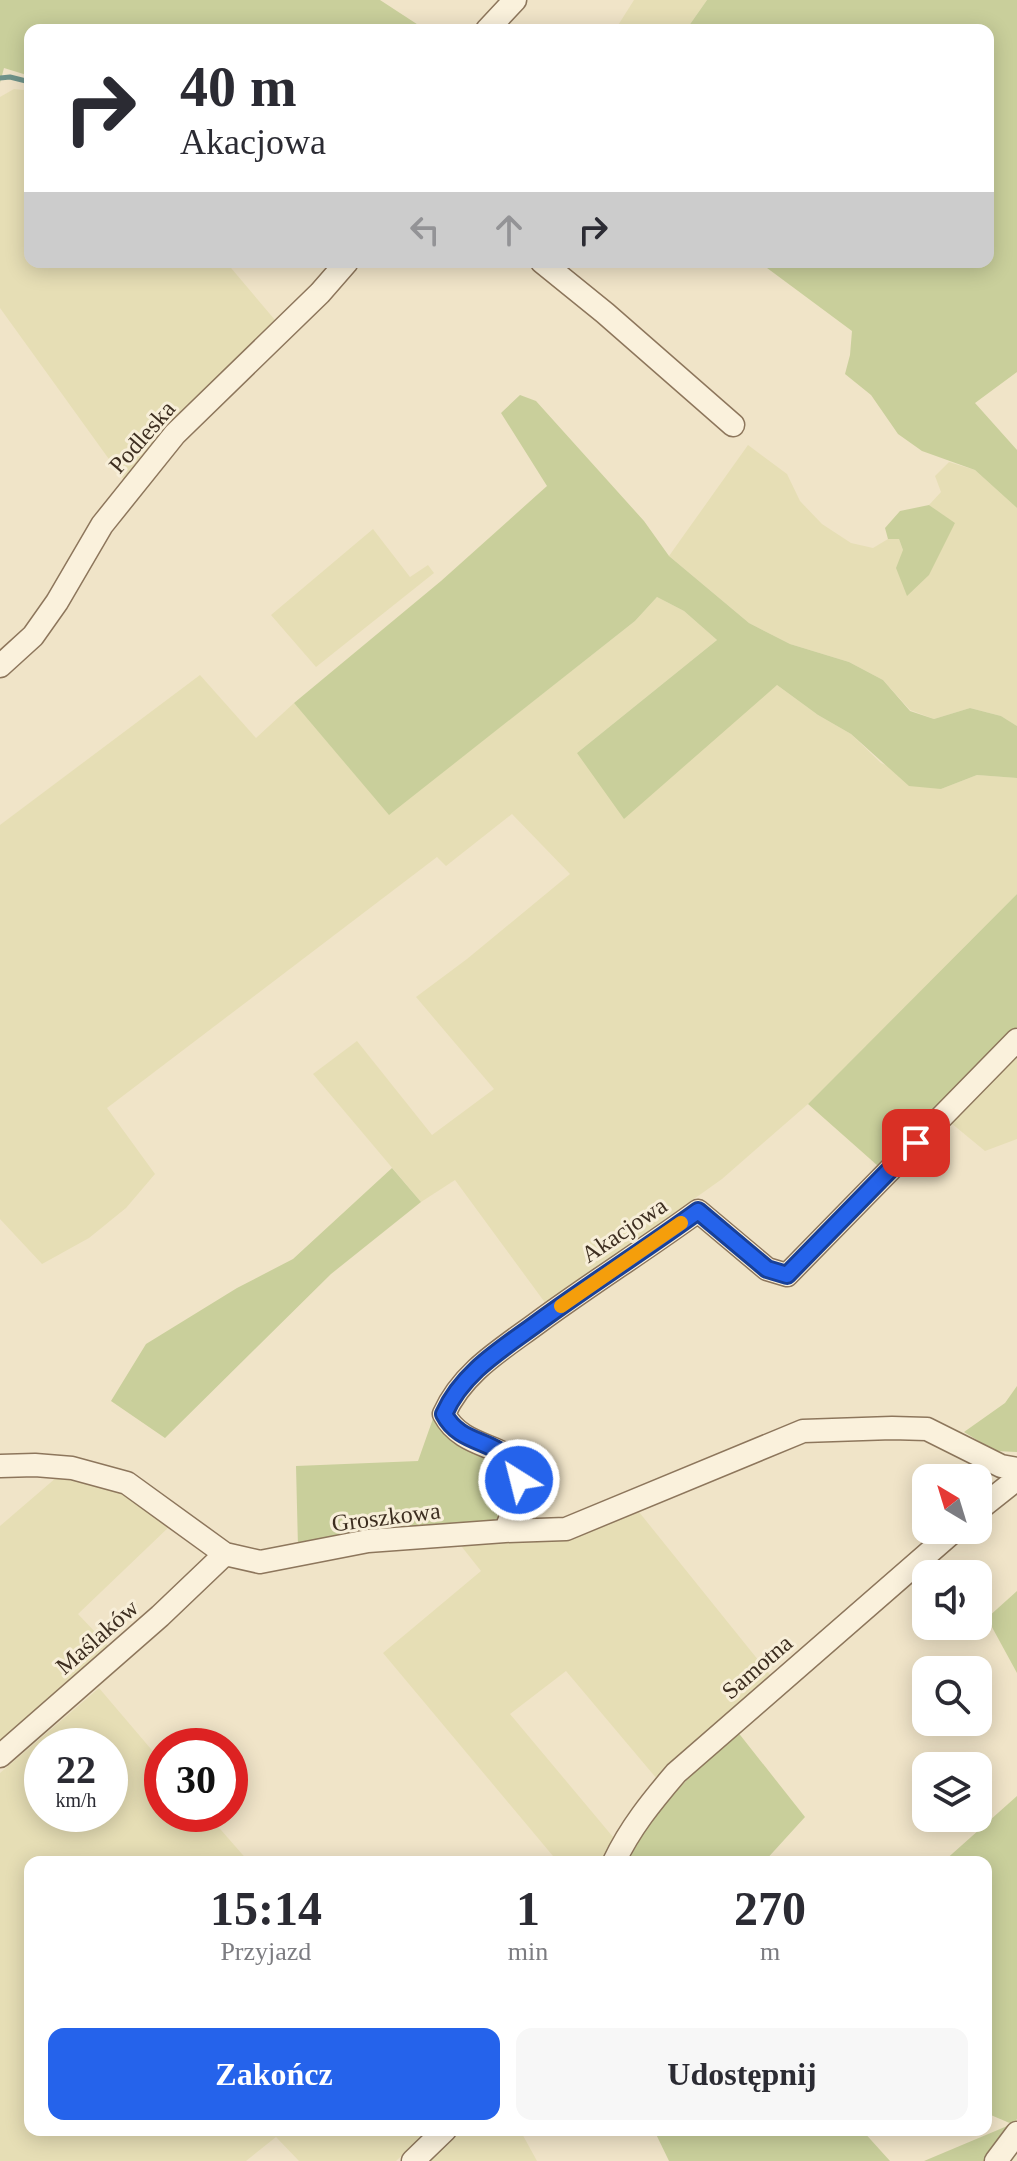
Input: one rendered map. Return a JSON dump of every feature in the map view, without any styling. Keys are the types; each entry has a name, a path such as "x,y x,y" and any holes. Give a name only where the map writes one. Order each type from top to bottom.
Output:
{"street":[{"path":"493,24 515,0"},
{"name":"Podleska","path":"0,666 33,636 57,602 102,525 175,434 342,268"},
{"path":"549,268 733,425"},
{"name":"Akacjowa","path":"505,1531 519,1498 519,1480 514,1462 495,1448 461,1435 450,1426 444,1414 451,1398 470,1374 589,1285 698,1211 767,1269 787,1275 1017,1040"},
{"name":"Groszkowa","path":"0,1466 72,1468 127,1483 225,1554 260,1562 368,1541 566,1529 803,1431 927,1429 1001,1466 1017,1469"},
{"path":"992,1499 1017,1479"},
{"name":"Samotna","path":"617,1856 633,1826 676,1773 939,1544"},
{"name":"Maślaków","path":"0,1756 160,1616 225,1554"},
{"path":"996,2161 1017,2133"},
{"path":"413,2161 439,2136"}],"shaded area":[{"path":"634,0 707,0 690,24 619,24"},
{"path":"14,89 24,90 24,268 231,268 275,320 168,426 124,480 0,308 0,97"},
{"path":"748,445 787,474 800,501 822,524 851,543 873,548 888,539 899,539 903,550 955,524 929,505 941,492 935,476 949,462 975,470 1017,508 1017,726 1001,716 970,708 934,719 910,710 883,680 849,662 790,644 749,623 669,556"},
{"path":"373,529 410,577 428,565 434,573 316,667 271,615"},
{"path":"657,597 684,611 717,640 577,753 777,685 851,734 881,763 941,789 977,775 1017,778 1017,894 808,1104 722,1179 546,1304 455,1180 421,1202 313,1074 357,1041 432,1135 494,1089 416,997 570,874 512,814 446,866 437,857 107,1108 155,1174 126,1208 89,1238 42,1264 0,1219 0,825 200,675 256,738 294,703 389,814 635,621"},
{"path":"1017,1057 1017,1139 985,1151 951,1123"},
{"path":"57,1477 127,1494 171,1525 78,1614 114,1652 0,1747 0,1526"},
{"path":"639,1512 771,1676 657,1779 566,1671 510,1714 613,1837 606,1856 553,1856 383,1653 481,1571 458,1542 568,1540"},
{"path":"99,1688 144,1741 144,1832 223,1832 244,1856 24,1856 24,2136 423,2136 396,2161 299,2161 276,2137 246,2161 0,2161 0,1773 24,1752 24,1832 128,1832 128,1728 52,1728"},
{"path":"456,2136 523,2136 537,2161 430,2161"}],"green space":[{"path":"0,0 380,0 417,24 24,24 24,74 4,68 0,83"},
{"path":"707,0 1017,0 1017,372 975,403 1017,450 1017,508 975,470 922,451 898,434 871,395 845,374 852,331 767,268 994,268 994,24 690,24"},
{"path":"520,395 536,401 644,521 669,556 749,623 790,644 849,662 883,680 910,711 934,719 970,708 1001,716 1017,726 1017,778 977,775 941,789 909,786 851,734 777,685 624,819 577,753 717,640 684,611 657,597 635,621 389,815 294,703 441,581 547,486 501,413"},
{"path":"929,505 955,523 929,575 907,596 896,568 903,550 899,539 888,539 885,528 900,511"},
{"path":"1017,894 1017,1027 878,1166 808,1104"},
{"path":"392,1168 421,1202 331,1274 165,1438 111,1401 146,1344 237,1288 293,1259"},
{"path":"1017,1386 1017,1452 995,1451 964,1432 1005,1403"},
{"path":"435,1413 499,1457 513,1479 497,1523 298,1547 296,1466 418,1461"},
{"path":"1017,1591 1017,1673 992,1627 992,1614"},
{"path":"737,1731 805,1817 769,1856 631,1856 649,1825 691,1776"},
{"path":"1017,1796 1017,2119 985,2161 924,2161 983,2136 992,2136 992,2132 1012,2124 992,2116 992,1856 950,1856 977,1832 992,1832 992,1818"},
{"path":"657,2136 867,2136 890,2161 669,2161"}],"waterway":[{"path":"0,78 24,80"}],"slow traffic":[{"path":"561,1306 681,1223"}],"route":[{"path":"519,1480 510,1458 495,1448 461,1435 450,1426 444,1414 451,1398 470,1374 578,1293 698,1211 767,1269 787,1275 916,1143"}]}
